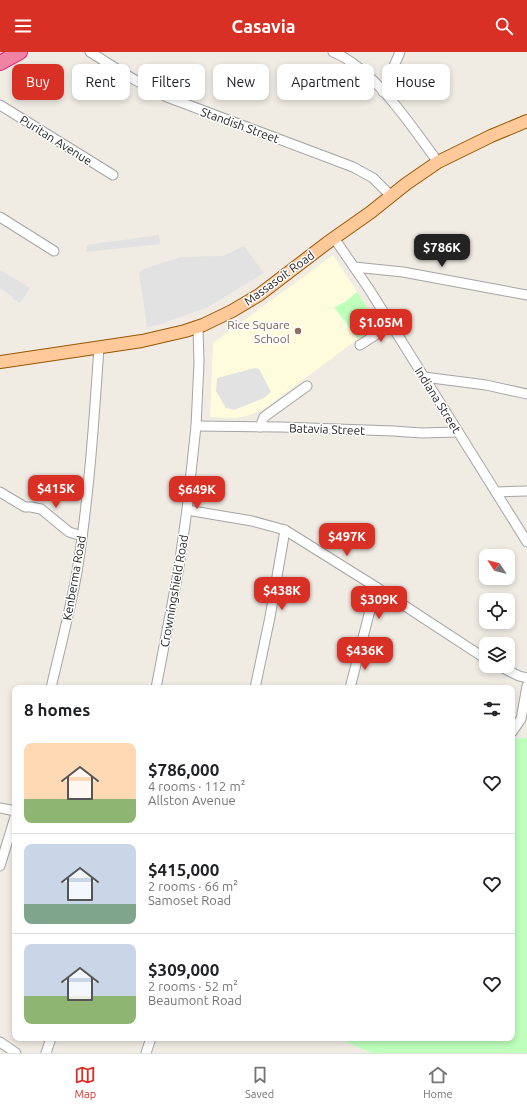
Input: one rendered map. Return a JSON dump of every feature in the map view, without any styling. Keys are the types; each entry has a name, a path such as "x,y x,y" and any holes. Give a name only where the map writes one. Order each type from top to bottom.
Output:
{"highway":[{"path":"0,63 20,52"}],"main road":[{"name":"Massasoit Road","path":"0,362 165,336 198,327 232,311 259,295 438,162 487,138 527,121"}],"street":[{"name":"Standish Street","path":"90,52 132,79 167,97 353,166 373,178 391,196"},
{"path":"333,52 344,57 360,68 382,91"},
{"path":"395,64 400,52"},
{"path":"390,100 438,162"},
{"name":"Puritan Avenue","path":"0,105 112,175"},
{"path":"0,217 54,251"},
{"name":"Indiana Street","path":"334,238 391,325 527,542"},
{"path":"354,267 403,272 527,295"},
{"path":"360,345 391,325"},
{"name":"Crowningshield Road","path":"157,685 178,573 187,510 196,426 199,363 198,327"},
{"name":"Kenberma Road","path":"52,685 67,623 77,572 92,449 99,347"},
{"path":"424,377 486,385 527,394"},
{"path":"260,427 264,417 307,386"},
{"name":"Batavia Street","path":"196,426 393,431 422,434 458,432"},
{"path":"496,492 527,491"},
{"path":"0,492 25,507 41,509 69,532 82,536"},
{"path":"187,510 252,521 285,530 479,654"},
{"path":"256,685 270,617 285,530"},
{"path":"351,685 376,587"},
{"path":"514,673 527,678"},
{"path":"515,727 520,719 527,686"},
{"path":"0,808 12,810"},
{"path":"0,866 12,827"},
{"path":"46,1053 50,1041"},
{"path":"146,1053 150,1041"},
{"path":"0,1042 16,1053"}],"shaded area":[{"path":"159,235 160,244 86,252 87,245"},
{"path":"244,246 264,273 208,307 158,325 147,327 139,272 181,257 223,256"},
{"name":"Rice Square School","path":"333,255 378,324 265,408 250,415 235,418 210,417 213,343"},
{"path":"0,270 30,288 20,303 0,288"},
{"path":"255,368 259,369 271,392 264,398 234,410 226,408 216,391 217,378"}],"green space":[{"path":"357,292 378,324 358,339 334,307 345,302"},
{"path":"527,738 527,1053 372,1053 344,1041 515,1041 515,739"}],"place":[{"name":"Rice Square School","path":"298,331"}]}
